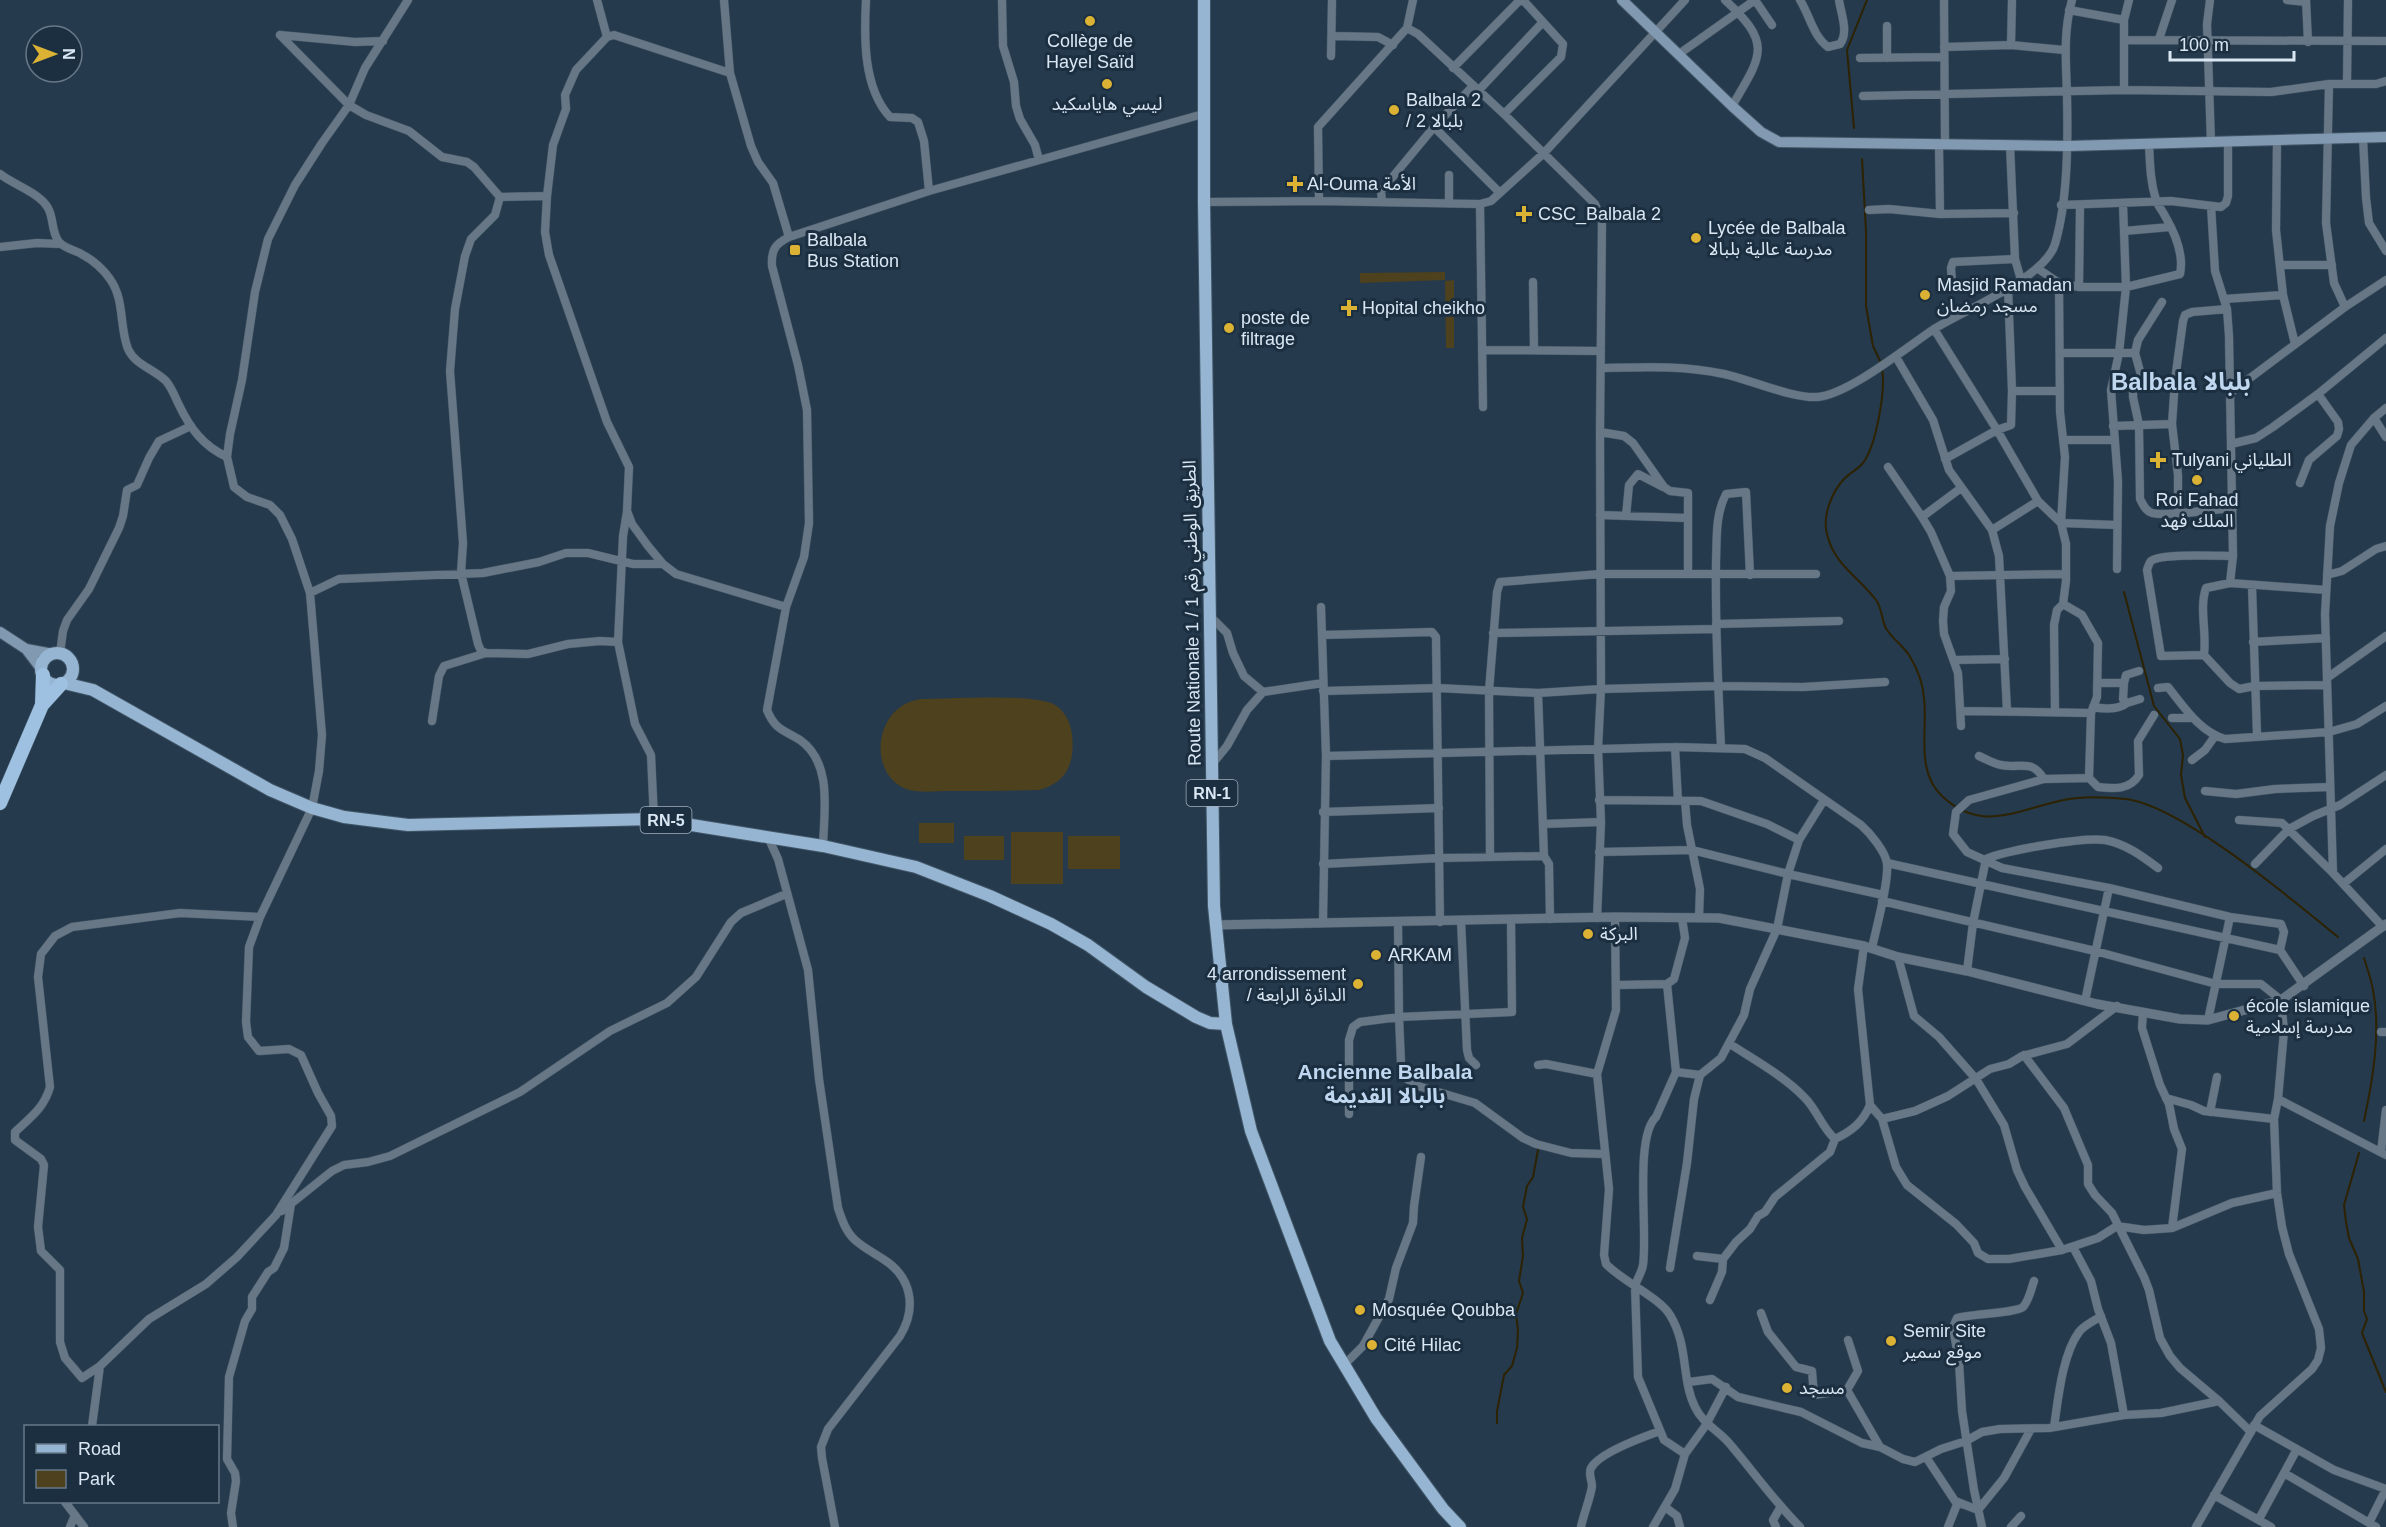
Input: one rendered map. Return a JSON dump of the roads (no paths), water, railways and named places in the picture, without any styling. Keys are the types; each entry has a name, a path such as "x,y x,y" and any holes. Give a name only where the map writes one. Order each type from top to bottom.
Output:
{"highway":[{"path":"42,673 42,705"},
{"path":"0,803 42,705 62,684"}],"main road":[{"name":"Route Nationale 1 / الطريق الوطني رقم 1","path":"1204,0 1204,202 1215,925 1226,1024 1251,1131 1330,1341 1376,1419 1443,1509 1460,1527"},
{"path":"1622,0 1732,106 1761,132 1779,142 2068,146 2386,137"},
{"path":"0,632 26,649 52,684 62,684 72,675 72,663 68,657 57,653 26,649"},
{"path":"42,673 44,660 57,653"},
{"name":"RN-5","path":"72,663 93,690"},
{"name":"RN-5","path":"62,684 93,690 250,780 312,808 359,820 408,825 618,818 654,819 822,846 916,867 1012,905 1079,939 1146,987 1196,1017 1210,1023 1226,1024"}],"street":[{"path":"260,917 180,913 72,927 55,936 41,954 38,977 50,1087 46,1101 36,1114 15,1132 15,1140 41,1159 44,1165 38,1227 41,1251 60,1270 60,1342 65,1358 82,1378 100,1366 149,1319 206,1284 237,1257 276,1215 332,1126 331,1116 301,1055 290,1049 259,1051 248,1037 246,1022 249,947 260,917 312,808 320,771 322,735 310,593 292,539 280,515 270,505 247,497 234,487 227,457 242,380 255,292 268,239 295,185 349,105 365,69 408,0"},
{"path":"597,0 607,37"},
{"path":"724,0 730,73 751,146 758,162 773,183 789,237"},
{"path":"866,0 864,23 867,61 875,91 890,117 912,118 918,122 924,141 929,191"},
{"path":"1002,0 1003,46 1014,82 1016,106 1020,119 1035,145 1039,160"},
{"path":"1331,56 1332,0"},
{"path":"1319,201 1318,128 1407,28 1413,0"},
{"path":"1453,68 1521,0 1563,44 1561,57 1504,114"},
{"path":"1204,202 1319,201 1480,204 1491,201 1544,153 1685,0"},
{"path":"1725,0 1755,35 1759,50 1751,74 1732,106"},
{"path":"1679,54 1755,0 1772,25"},
{"path":"1800,0 1813,28 1823,44 1828,47 1840,44 1845,32 1839,0"},
{"path":"1940,214 1945,93 1944,0"},
{"path":"1602,368 1691,368 1815,397 1832,395 1896,357 1934,329 2008,288 2037,268 2054,247 2061,205 2068,146 2064,50 2072,0"},
{"path":"2124,90 2124,20 2129,0"},
{"path":"2159,39 2172,0"},
{"path":"2210,0 2206,24 2211,142"},
{"path":"2287,0 2306,1 2308,42"},
{"path":"2347,84 2348,0"},
{"path":"2009,1 2011,45"},
{"path":"2069,10 2124,20"},
{"path":"1382,202 1381,191 1434,127 1543,22"},
{"path":"1887,26 1887,58"},
{"path":"1407,28 1418,34 1544,153 1595,204 1602,222 1601,689 1598,748 1601,822 1597,918"},
{"path":"383,41 345,41 280,34 349,105 366,115 410,131 442,156 467,162 500,197"},
{"path":"654,819 651,754 635,724 618,642 629,467 607,423 549,255 545,232 547,196 553,145 566,109 565,95 569,83 576,70 607,37 614,35 730,73"},
{"path":"1333,36 1378,37 1393,45"},
{"path":"2124,40 2386,41"},
{"path":"1944,47 2011,45 2064,50"},
{"path":"1860,58 1944,57"},
{"path":"1863,96 2124,90 2271,92 2329,84 2376,84 2386,81"},
{"path":"2329,84 2326,223 2334,284 2344,307"},
{"path":"822,846 825,798 819,762 810,747 772,722 767,710 786,607 804,557 809,523 807,410 796,355 772,266 771,252 778,243 789,237 929,191 1203,114"},
{"path":"1434,127 1500,193"},
{"path":"2363,138 2369,223 2386,251"},
{"path":"2277,141 2276,230 2283,295 2295,344"},
{"path":"2061,205 2182,202 2221,207 2226,203 2228,196 2228,142"},
{"path":"2037,268 2059,282 2079,287 2126,287 2180,274 2182,264 2178,243 2157,203 2150,177 2149,144"},
{"path":"2010,145 2015,259 2021,280"},
{"path":"0,174 42,200 49,209 55,236 61,244 84,255 110,279 118,294 124,334 134,359 162,377 170,386 202,442 213,451 227,457"},
{"path":"1449,176 1449,203"},
{"path":"500,197 547,196"},
{"path":"486,653 481,651 478,644 461,573 463,543 450,371 455,309 471,239 495,214 500,197"},
{"path":"1480,204 1483,407"},
{"path":"2117,569 2118,481 2111,390 2119,352 2126,287 2123,204"},
{"path":"2079,287 2080,205"},
{"path":"2211,206 2215,271 2227,309 2233,508 2233,556 2230,583"},
{"path":"1869,210 1889,209 1940,214 2014,213"},
{"path":"2124,231 2170,227"},
{"path":"0,247 61,244"},
{"path":"1952,282 1953,262 2015,259"},
{"path":"2280,265 2332,265"},
{"path":"2230,393 2344,307 2386,280"},
{"path":"1533,282 1534,349"},
{"path":"2055,712 2054,625 2057,610 2063,604 2066,574 2066,544 2061,523 2065,478 2060,391 2059,282"},
{"path":"1945,459 1997,430 2011,425 2008,288"},
{"path":"2224,299 2283,295"},
{"path":"2162,302 2142,331 2135,353 2140,375 2133,384 2133,397 2139,426 2140,499 2144,508 2151,513 2233,508"},
{"path":"2178,513 2178,475 2172,424 2175,380 2185,315 2192,312 2227,309"},
{"path":"1934,329 1997,430 2037,501 2061,523 2117,525"},
{"path":"2231,444 2256,438 2318,394 2386,338"},
{"path":"1482,350 1601,351"},
{"path":"2060,352 2135,353"},
{"path":"1896,357 1933,420 1941,439 1949,470 1992,530 1998,547 2007,711"},
{"path":"2012,391 2060,391"},
{"path":"2300,483 2309,460 2337,435 2339,429 2338,422 2318,394"},
{"path":"2332,873 2326,638 2330,526 2339,483 2351,445 2374,418 2386,408"},
{"path":"2374,418 2386,437"},
{"path":"2113,426 2172,424"},
{"path":"57,653 67,620 89,589 119,528 127,490 136,485 159,441 191,426"},
{"path":"1600,432 1624,436 1633,443 1664,487"},
{"path":"2064,440 2114,440"},
{"path":"1626,516 1629,485 1641,473 1641,455"},
{"path":"1888,467 1931,532 1950,576 1951,591 1944,607 1943,621 1944,634 1958,673 1961,726"},
{"path":"1638,474 1670,491 1688,493 1688,574"},
{"path":"1922,517 1961,488"},
{"path":"1721,747 1716,575 1718,512 1726,494 1746,492 1750,575"},
{"path":"1992,530 2037,501"},
{"path":"627,511 632,524 663,564 687,578 786,607"},
{"path":"1600,515 1688,518"},
{"path":"2327,575 2342,571 2376,549 2386,546"},
{"path":"310,593 339,579 483,573 539,562 566,553 588,553 623,562 663,564"},
{"path":"2204,655 2161,656 2147,570 2150,562 2157,559 2233,556"},
{"path":"1490,856 1489,691 1500,582 1600,574 1816,574"},
{"path":"1950,576 2066,574"},
{"path":"2326,590 2230,583 2206,588 2204,655 2229,683 2239,689 2327,681 2386,636"},
{"path":"2252,586 2257,735"},
{"path":"2063,604 2082,615 2098,644 2098,683 2092,710 2089,778"},
{"path":"1321,607 1326,756 1323,812 1323,922"},
{"path":"1210,616 1227,633 1244,676 1263,692"},
{"path":"1494,633 1601,632 1839,621"},
{"path":"1322,635 1432,632 1436,637 1440,922"},
{"path":"2253,642 2326,638"},
{"path":"432,721 439,676 444,666 486,653 528,654 568,644 618,642"},
{"path":"1955,660 2005,659"},
{"path":"2127,703 2123,699 2126,675 2139,671"},
{"path":"1212,764 1227,746 1247,710 1263,692 1323,687 1438,688 1538,693 1718,686 1803,687 1885,682"},
{"path":"2098,683 2124,682"},
{"path":"2158,688 2168,687 2192,718 2215,736 2236,739 2257,735 2329,732 2363,721 2386,706"},
{"path":"1538,693 1544,856 1549,864 1550,920"},
{"path":"1961,711 2092,710 2122,706 2140,699"},
{"path":"2154,715 2138,741 2139,775 2137,779 2118,789 2098,787 2089,778 2044,779 1969,800 1956,812 1953,834 1967,852 2002,868 2109,888 2230,917 2281,924 2284,933 2280,950"},
{"path":"2172,717 2192,718"},
{"path":"2192,760 2205,750 2215,736"},
{"path":"1675,747 1681,801 1700,889 1699,917"},
{"path":"1326,756 1598,748 1745,748 1765,758 1861,825 1872,836 1887,863 1882,898 1858,989 1870,1105 1866,1115 1851,1132 1835,1139 1830,1152 1775,1197 1765,1212 1757,1217 1750,1229 1736,1242 1723,1259 1722,1272 1710,1300"},
{"path":"1979,756 2001,765 2030,766 2038,770 2044,779"},
{"path":"2254,864 2289,829 2331,809 2386,775"},
{"path":"2205,791 2236,794 2274,789 2330,787"},
{"path":"1599,800 1701,801 1767,824 1799,840"},
{"path":"1670,1268 1688,1163 1694,1099 1700,1075 1721,1058 1744,1015 1758,971 1777,928 1788,874 1799,840 1824,800"},
{"path":"1323,812 1439,808"},
{"path":"1215,925 1615,917 1699,917 1737,920 1868,947 1898,957 1968,971 2085,1001 2180,1019 2208,1020 2281,1000 2304,986 2384,926 2282,823 2240,820"},
{"path":"1543,824 1601,822"},
{"path":"768,837 778,859 807,970 837,1208 844,1226 854,1240 884,1259 905,1281 911,1307 909,1321 900,1336 828,1429 824,1438 822,1458 835,1527"},
{"path":"1986,859 2006,852 2103,840 2122,845 2158,868"},
{"path":"2343,884 2386,849"},
{"path":"1599,852 1692,850 1973,923 2095,951 2216,984 2261,984 2281,1000 2284,1031 2274,1119 2277,1193 2289,1254 2319,1329 2321,1348 2318,1360 2312,1369 2260,1416 2196,1527"},
{"path":"1323,864 1490,856 1544,856"},
{"path":"1968,971 1973,923 1986,859"},
{"path":"1887,863 2280,950 2304,986"},
{"path":"2085,1001 2109,888"},
{"path":"276,1215 344,1165 390,1156 520,1092 610,1031 666,1003 696,977 731,922 741,913 786,894"},
{"path":"1615,917 1616,1010 1597,1074 1609,1189 1604,1255 1606,1264 1669,1314 1681,1337 1694,1406 1706,1425 1731,1445 1780,1508 1800,1527"},
{"path":"2208,1020 2230,917"},
{"path":"1617,985 1667,984 1674,979 1685,938 1682,918"},
{"path":"1348,1114 1349,1040 1353,1027 1360,1022 1399,1017 1512,1012 1511,920"},
{"path":"1461,921 1467,1050 1469,1058 1476,1065"},
{"path":"1398,923 1401,1063 1407,1079 1418,1086 1475,1103 1523,1138 1550,1149 1580,1154 1605,1154"},
{"path":"1898,957 1914,1016 1939,1037 1976,1079 2004,1125 2017,1170 2025,1188 2062,1250"},
{"path":"1667,984 1676,1072 1656,1117 1651,1121 1643,1162 1643,1268 1635,1286 1638,1377 1664,1440 1685,1454"},
{"path":"1882,1119 1915,1111 1948,1096 1990,1069 2009,1064 2024,1055 2067,1044 2117,1006"},
{"path":"2143,1012 2142,1028 2182,1149 2172,1228"},
{"path":"1730,1044 1776,1073 1807,1099 1835,1139"},
{"path":"2024,1055 2064,1108 2088,1165 2088,1184 2112,1213 2146,1283 2160,1338 2180,1368 2253,1429 2334,1470 2386,1489 2373,1525 2284,1473"},
{"path":"1538,1065 1546,1064 1597,1074"},
{"path":"1676,1072 1700,1075"},
{"path":"2210,1112 2217,1077"},
{"path":"2166,1098 2210,1112 2274,1119"},
{"path":"2278,1099 2384,1153 2386,1110"},
{"path":"1870,1105 1882,1119 1896,1167 1906,1185 1966,1234 1978,1253 1988,1259 2009,1259 2062,1250 2098,1238 2117,1226 2144,1230 2172,1228 2232,1203 2277,1193"},
{"path":"1344,1365 1363,1346 1389,1299 1396,1268 1413,1223 1421,1157"},
{"path":"232,1527 231,1513 236,1481 235,1473 227,1459 229,1377 245,1321 252,1309 252,1297 268,1272 274,1268 284,1248 291,1204"},
{"path":"2073,1247 2091,1281 2115,1357 2124,1415"},
{"path":"1697,1256 1723,1259"},
{"path":"1981,1527 1966,1441 1959,1362 1953,1328 1957,1318 1967,1315 2018,1310 2025,1305 2034,1281"},
{"path":"1761,1313 1768,1332 1796,1367 1812,1371 1814,1395 1847,1390"},
{"path":"2054,1427 2070,1351 2079,1331 2101,1316"},
{"path":"1847,1390 1858,1371 1848,1340"},
{"path":"92,1425 100,1366"},
{"path":"1689,1382 1712,1379 1737,1397 1802,1412 1862,1443 1880,1447 1903,1459 1915,1462 1982,1432 2054,1427 2124,1415 2161,1413 2219,1401"},
{"path":"1653,1527 1675,1489 1685,1454 1706,1425 1726,1388"},
{"path":"1847,1390 1880,1447"},
{"path":"1978,1509 2004,1478 2031,1430"},
{"path":"1581,1527 1592,1485 1590,1472 1601,1456 1611,1454 1629,1442 1660,1431"},
{"path":"2259,1519 2296,1449"},
{"path":"1926,1457 1955,1501 1978,1509"},
{"path":"2214,1495 2271,1527"},
{"path":"1948,1527 1958,1502"},
{"path":"66,1503 84,1527"},
{"path":"1665,1507 1677,1516 1680,1527"},
{"path":"1776,1527 1774,1516 1780,1508"},
{"path":"70,1527 75,1515"},
{"path":"2011,1527 2021,1516"}],"waterway":[{"path":"1854,128 1847,50 1867,0"},
{"path":"1862,159 1866,231 1866,306 1873,346 1881,363"},
{"path":"1882,369 1883,390 1872,444 1863,463 1845,478 1836,490 1829,504 1826,527 1830,545 1835,554 1876,600 1887,630 1907,652 1917,670 1924,698 1925,762 1928,774 1942,796 1971,814 1986,816 2001,816 2078,798 2125,799 2148,805 2205,835 2266,879 2338,937"},
{"path":"2124,592 2154,706 2180,739 2183,755 2181,775 2185,798 2205,837"},
{"path":"2364,958 2373,990 2376,1022 2373,1072 2364,1121"},
{"path":"1497,1423 1504,1375 1512,1366 1517,1348 1516,1314 1523,1293 1519,1281 1523,1256 1522,1238 1527,1219 1523,1207 1527,1186 1533,1177 1538,1150"},
{"path":"2359,1153 2344,1205 2349,1238 2358,1259 2364,1292 2364,1311 2367,1319 2362,1333 2386,1392"}],"place":[{"name":"Collège de Hayel Saïd","path":"1090,21"},
{"name":"ليسي هاياسكيد","path":"1107,84"},
{"name":"Balbala 2 / بلبالا 2","path":"1394,110"},
{"name":"Al-Ouma الأمة","path":"1295,184"},
{"name":"CSC_Balbala 2","path":"1524,214"},
{"name":"Lycée de Balbala مدرسة عالية بلبالا","path":"1696,238"},
{"name":"Balbala Bus Station","path":"795,250"},
{"name":"Masjid Ramadan مسجد رمضان","path":"1925,295"},
{"name":"Hopital cheikho","path":"1349,308"},
{"name":"poste de filtrage","path":"1229,328"},
{"name":"Tulyani الطلياني","path":"2158,460"},
{"name":"Roi Fahad الملك فهد","path":"2197,480"},
{"name":"البركة","path":"1588,934"},
{"name":"ARKAM","path":"1376,955"},
{"name":"4 arrondissement / الدائرة الرابعة","path":"1358,984"},
{"name":"école islamique مدرسة إسلامية","path":"2234,1016"},
{"name":"Mosquée Qoubba","path":"1360,1310"},
{"name":"Semir Site موقع سمير","path":"1891,1341"},
{"name":"Cité Hilac","path":"1372,1345"},
{"name":"مسجد","path":"1787,1388"}],"district":[{"name":"Balbala بلبالا","path":"2181,382"},
{"name":"Ancienne Balbala بالبالا القديمة","path":"1385,1084"}]}
